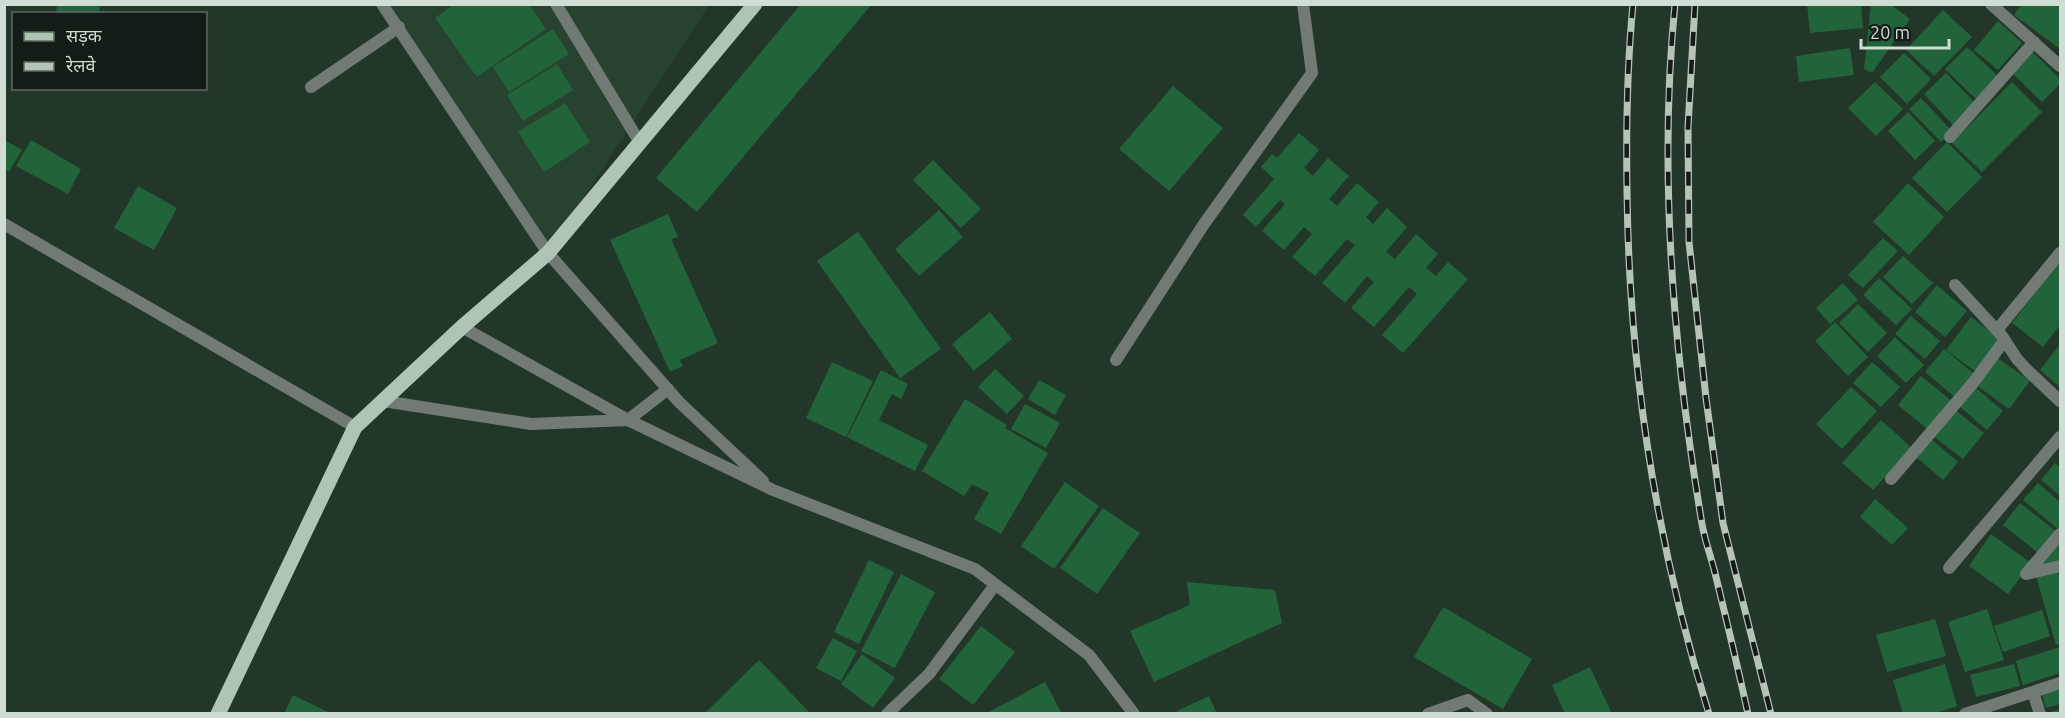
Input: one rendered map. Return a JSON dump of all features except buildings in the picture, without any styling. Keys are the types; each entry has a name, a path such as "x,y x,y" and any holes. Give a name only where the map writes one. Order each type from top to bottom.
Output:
{"main road":[{"path":"218,714 355,427 462,327 548,253 755,4"}],"street":[{"path":"382,4 548,253 668,389 773,490"},
{"path":"556,4 640,143"},
{"path":"1116,360 1204,224 1312,74 1303,4"},
{"path":"1990,4 2061,66"},
{"path":"311,87 399,27"},
{"path":"1950,137 2034,42"},
{"path":"4,224 355,427"},
{"path":"1891,479 1973,383 2001,336 2061,253"},
{"path":"1955,285 2001,336 2028,371 2061,401"},
{"path":"462,327 628,420 773,490 975,569 1089,655 1134,714"},
{"path":"383,401 531,424 628,420 668,389"},
{"path":"1949,568 2061,437"},
{"path":"2061,534 2026,574 2061,566"},
{"path":"887,714 929,674 995,585"},
{"path":"1965,714 2061,683"},
{"path":"2033,692 2040,714"},
{"path":"1428,714 1468,700 1487,714"}],"shaded area":[{"path":"375,5 709,5 544,259"}],"railway":[{"path":"1633,4 1627,97 1627,191 1633,323 1640,389 1660,520 1690,650 1709,714"},
{"path":"1675,4 1668,133 1669,199 1677,331 1692,461 1702,524 1748,714"},
{"path":"1695,4 1688,127 1689,242 1706,398 1723,523 1771,714"}]}
